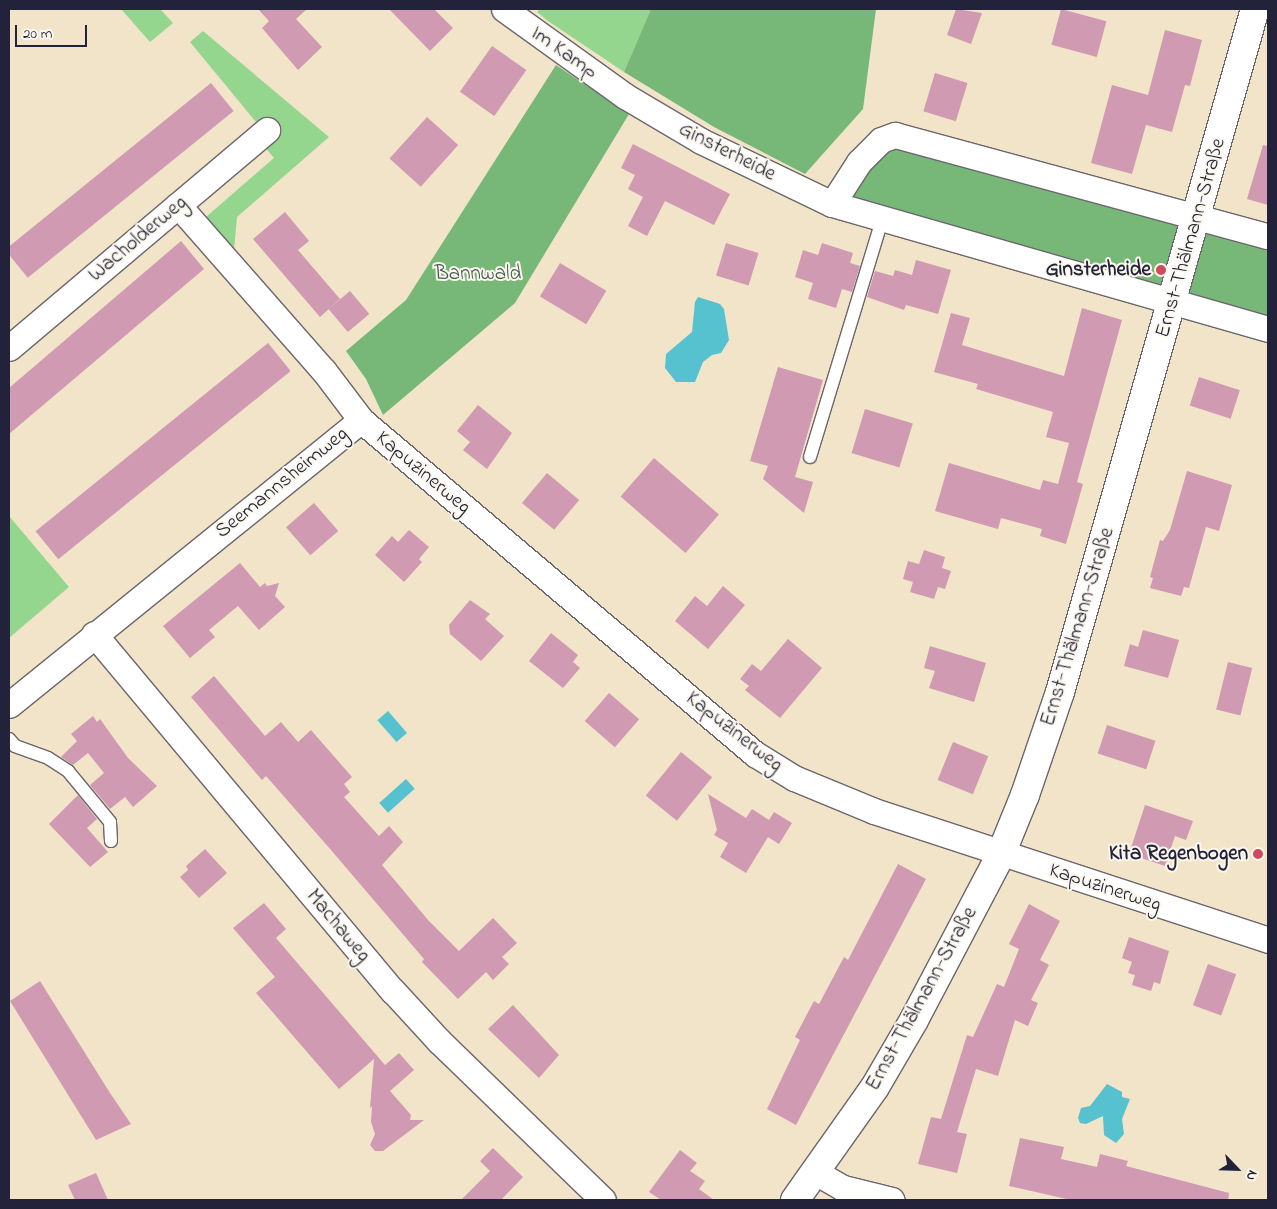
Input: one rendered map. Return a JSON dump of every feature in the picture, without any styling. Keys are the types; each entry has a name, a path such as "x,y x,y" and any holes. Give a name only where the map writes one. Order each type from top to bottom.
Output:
{"street":[{"name":"Im Kamp","path":"504,9 625,96"},
{"name":"Ernst-Thälmann-Straße","path":"795,1200 817,1173 875,1087 909,1029 1001,854 1025,795 1060,692 1255,9"},
{"name":"Ginsterheide","path":"625,96 701,141 832,204 882,220 1173,300 1268,329"},
{"name":"Wacholderweg","path":"9,348 268,130"},
{"path":"832,204 860,162 881,140 895,135 1268,236"},
{"name":"Seemannsheimweg","path":"9,705 94,634 361,420 324,371 178,205"},
{"name":"Kapuzinerweg","path":"361,420 754,754 794,778 839,798 1001,854 1268,940"},
{"name":"Machaweg","path":"94,634 393,991 452,1054 603,1200"},
{"path":"817,1173 834,1184 892,1200"}],"lane":[{"path":"810,457 882,220"},
{"path":"9,739 15,746 48,758 68,771 110,822 110,841"}],"green space":[{"path":"121,9 160,9 173,23 150,42"},
{"path":"540,9 651,9 624,72 548,21 537,12"},
{"path":"651,9 876,9 863,109 805,174 714,127 624,72"},
{"path":"203,31 329,137 237,217 234,250 206,217 274,158 263,145 270,139 190,42"},
{"name":"Bannwald","path":"556,65 629,114 515,303 383,415 366,379 346,351 406,300"},
{"path":"881,140 1268,236 1268,329 859,214 845,183"},
{"path":"9,516 69,587 9,638"}],"water":[{"path":"698,297 720,304 724,309 729,340 721,353 712,355 703,362 695,382 676,382 665,368 666,354 692,332 695,302"},
{"path":"388,711 407,733 396,742 377,720"},
{"path":"406,779 415,789 388,813 379,803"},
{"path":"1107,1084 1122,1092 1122,1097 1130,1099 1122,1119 1124,1134 1116,1143 1104,1135 1103,1116 1086,1124 1080,1123 1078,1118 1081,1108 1090,1106"}],"building":[{"path":"258,9 307,9 296,19 322,47 298,70 262,28 269,21"},
{"path":"389,9 434,9 453,28 430,51"},
{"path":"956,9 982,13 971,44 947,35"},
{"path":"1061,9 1106,21 1097,57 1051,45"},
{"path":"1165,30 1202,40 1190,86 1185,85 1172,132 1146,125 1132,174 1091,163 1112,85 1148,95"},
{"path":"492,46 526,70 494,116 460,92"},
{"path":"935,73 968,83 956,121 923,111"},
{"path":"211,83 234,111 28,278 9,255 9,247"},
{"path":"427,117 458,145 421,187 390,159"},
{"path":"633,144 730,194 714,225 665,201 647,236 628,226 643,197 628,189 635,175 621,168"},
{"path":"1263,145 1268,146 1268,205 1247,199"},
{"path":"285,212 309,241 298,250 340,299 320,317 253,239"},
{"path":"181,241 204,269 9,434 9,388"},
{"path":"726,243 759,253 749,285 716,276"},
{"path":"822,243 853,253 850,263 860,266 852,292 842,289 836,308 808,299 813,283 795,277 803,250 818,255"},
{"path":"916,260 951,270 938,314 906,305 904,310 867,297 875,271 893,276 895,270 912,275"},
{"path":"560,263 606,291 586,324 540,296"},
{"path":"350,291 369,314 348,332 329,309"},
{"path":"1082,308 1122,320 1077,482 1083,484 1066,544 1040,536 1042,529 1001,518 998,529 935,511 949,463 1040,490 1043,480 1058,484 1069,443 1046,437 1053,412 976,389 978,384 934,372 951,313 970,318 962,345 1064,376"},
{"path":"268,343 291,371 58,559 36,531"},
{"path":"778,367 823,380 795,477 813,482 804,513 763,479 768,466 750,461"},
{"path":"1199,377 1240,390 1231,419 1190,406"},
{"path":"478,405 512,433 487,469 463,450 470,442 457,431"},
{"path":"865,409 913,424 899,468 852,453"},
{"path":"654,458 719,514 685,553 621,496"},
{"path":"1187,471 1232,485 1219,531 1206,527 1189,588 1184,587 1181,596 1150,588 1153,578 1150,577 1160,540 1163,541 1170,530"},
{"path":"547,473 579,500 554,530 522,503"},
{"path":"314,503 338,531 310,555 286,527"},
{"path":"409,530 429,547 419,559 422,562 404,582 375,555 392,536 398,542"},
{"path":"924,550 945,557 942,568 951,571 945,589 938,587 934,599 910,592 913,582 903,579 908,561 919,564"},
{"path":"240,563 260,587 265,583 267,586 279,583 275,596 285,607 259,630 238,606 209,630 215,637 190,658 163,626"},
{"path":"723,586 745,605 708,649 675,621 695,596 707,606"},
{"path":"470,600 490,614 485,619 504,636 481,661 450,634 449,625"},
{"path":"1143,630 1179,640 1168,678 1124,666 1130,644 1138,647"},
{"path":"551,633 578,655 573,662 580,668 563,688 529,661"},
{"path":"788,639 822,668 780,718 745,690 749,686 740,679 752,664 761,671"},
{"path":"930,646 986,663 974,702 929,688 935,671 924,668"},
{"path":"1228,662 1252,668 1240,716 1216,710"},
{"path":"214,676 265,736 281,722 298,742 311,730 352,777 344,784 350,792 344,797 379,836 389,826 403,842 382,865 428,920 459,951 493,918 517,943 502,957 509,964 493,980 486,972 458,999 422,962 424,959 331,850 266,776 262,780 191,697"},
{"path":"609,693 639,719 615,747 585,721"},
{"path":"93,716 97,722 100,719 128,758 157,786 133,807 125,797 110,809 90,785 104,773 88,753 73,765 61,757 77,741 71,734"},
{"path":"1107,725 1156,741 1146,769 1098,754"},
{"path":"953,742 988,756 973,794 938,780"},
{"path":"681,752 712,777 677,821 646,796"},
{"path":"708,794 746,818 752,809 769,820 774,812 792,823 779,844 768,837 746,873 720,857 728,843 714,835 717,830"},
{"path":"78,795 97,819 87,828 108,852 90,867 49,824"},
{"path":"1145,805 1193,821 1186,840 1175,836 1165,866 1129,854"},
{"path":"205,849 227,873 199,898 180,877 188,870 186,866"},
{"path":"898,864 926,879 796,1125 767,1109 800,1040 795,1037 814,1001 819,1004 844,957 848,960"},
{"path":"264,903 286,929 276,938 385,1065 399,1053 414,1070 390,1091 411,1115 410,1120 424,1120 383,1151 375,1151 370,1145 375,1134 371,1122 372,1106 370,1108 374,1059 339,1089 256,993 275,977 233,928"},
{"path":"1029,904 1060,921 1040,960 1049,965 1031,1000 1038,1003 1028,1026 1015,1020 998,1076 976,1069 957,1132 967,1134 957,1173 918,1164 931,1117 941,1119 967,1035 973,1037 997,984 1004,987 1019,949 1009,944"},
{"path":"1129,937 1169,951 1160,984 1154,982 1151,991 1132,985 1135,975 1128,973 1132,962 1122,958"},
{"path":"1208,964 1236,974 1221,1016 1193,1005"},
{"path":"40,981 131,1124 96,1140 10,1001"},
{"path":"513,1005 559,1055 539,1078 488,1029"},
{"path":"1020,1138 1064,1147 1061,1159 1097,1167 1100,1154 1128,1161 1126,1166 1229,1193 1228,1200 1071,1200 1009,1186"},
{"path":"493,1148 523,1177 501,1200 461,1200 490,1171 480,1161"},
{"path":"680,1150 697,1163 690,1171 705,1181 699,1189 714,1200 661,1200 649,1192"},
{"path":"96,1173 108,1200 75,1200 68,1185"}],"place":[{"name":"Ginsterheide","path":"1161,270"},
{"name":"Kita Regenbogen","path":"1258,854"}]}
